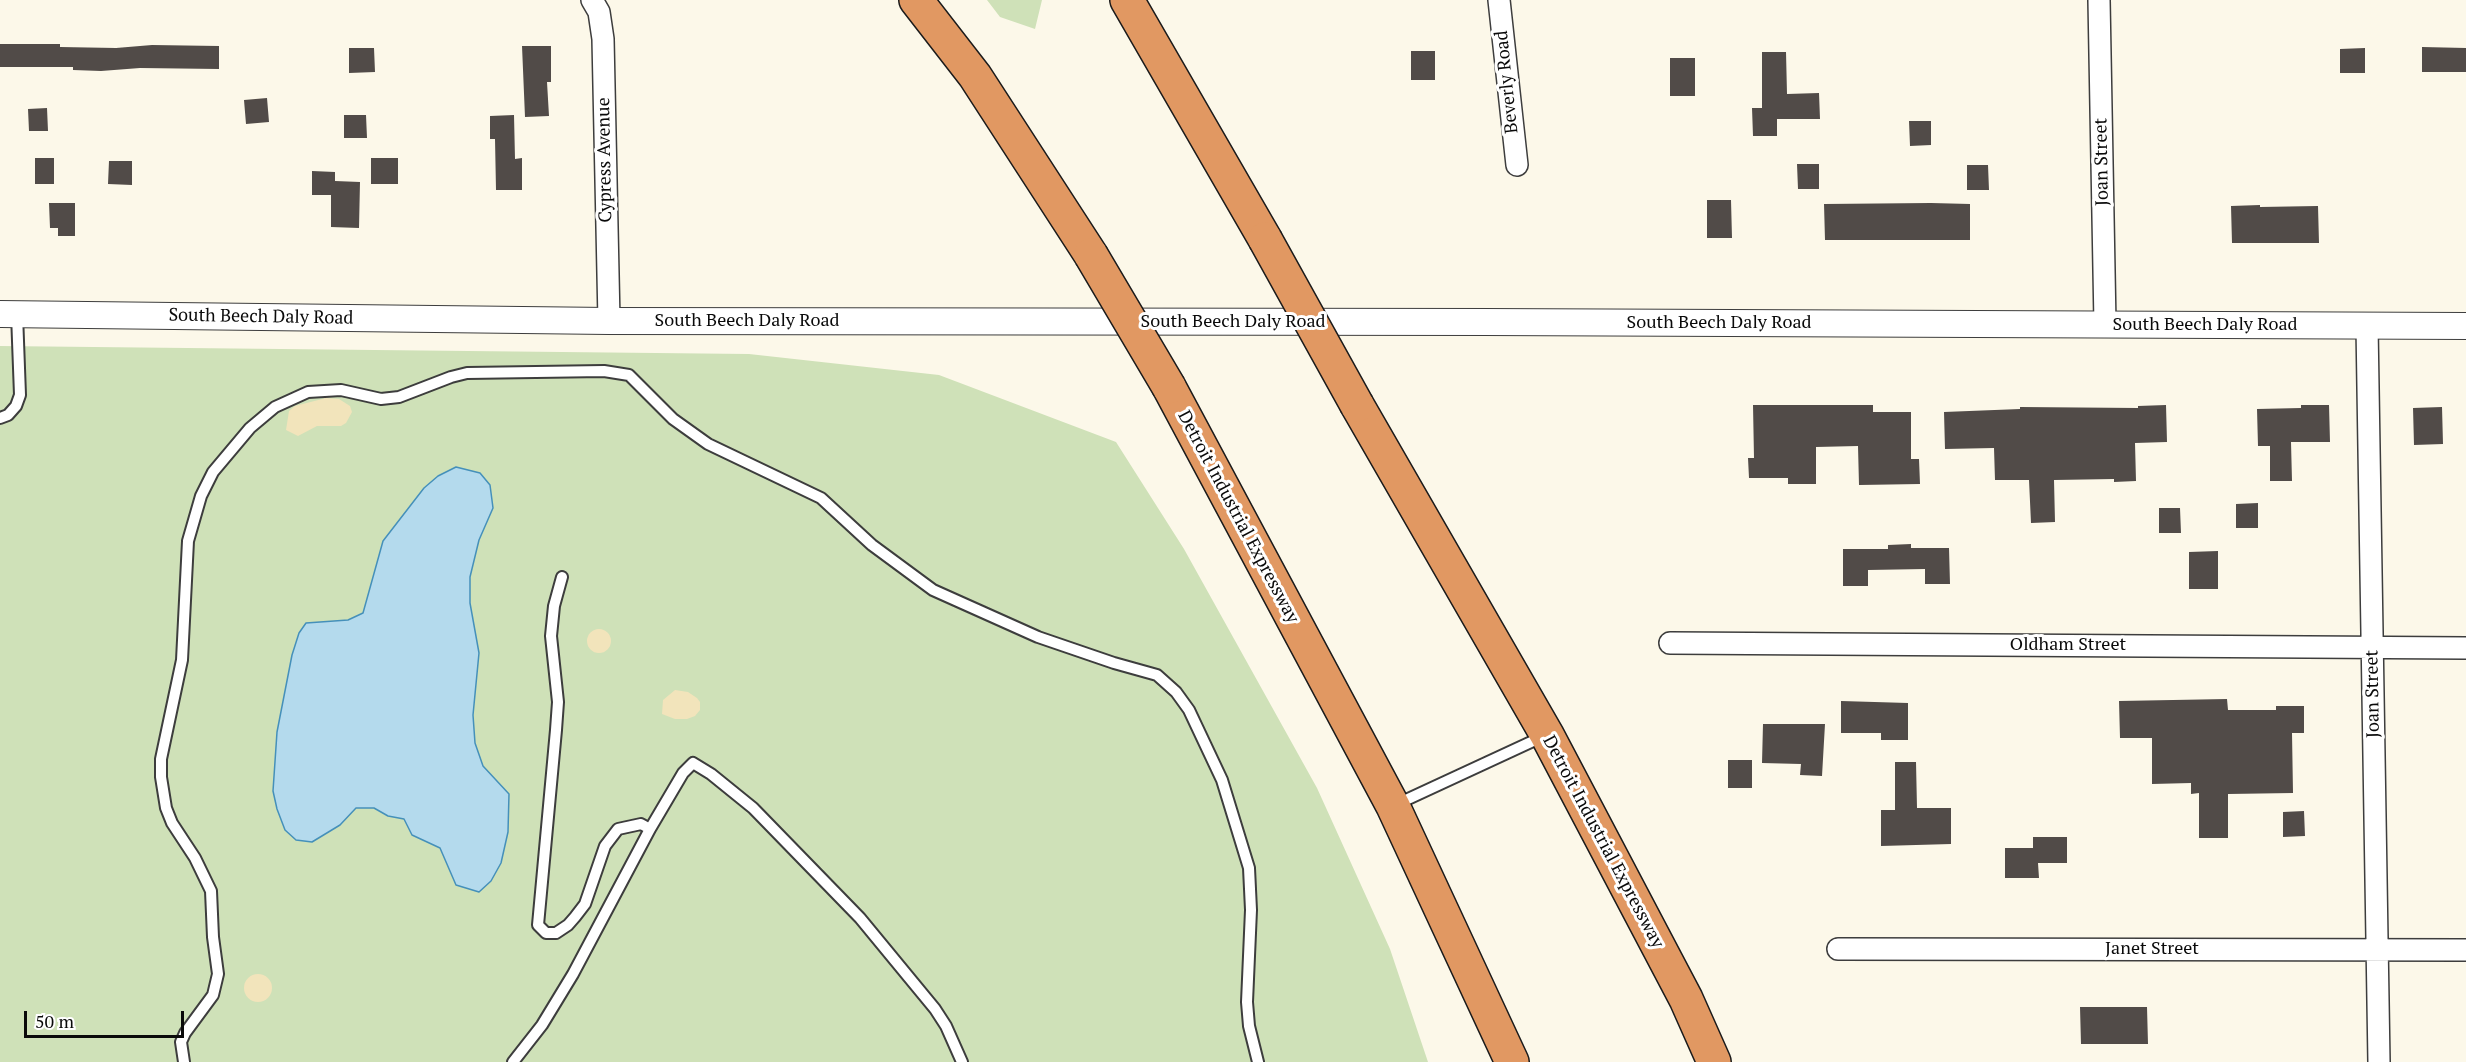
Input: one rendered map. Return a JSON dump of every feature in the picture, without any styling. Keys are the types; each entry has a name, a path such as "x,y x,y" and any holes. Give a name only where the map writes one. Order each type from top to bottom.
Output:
{"highway":[{"name":"Detroit Industrial Expressway","path":"916,0 975,76 1091,255 1168,387 1393,806 1512,1062"},
{"name":"Detroit Industrial Expressway","path":"1127,0 1547,735 1686,999 1714,1062"}],"street":[{"name":"Cypress Avenue","path":"592,0 599,12 603,39 609,321"},
{"name":"Beverly Road","path":"1499,0 1516,165"},
{"name":"Joan Street","path":"2099,0 2105,324"},
{"name":"South Beech Daly Road","path":"8,314 609,321 2466,326"},
{"name":"Joan Street","path":"2367,326 2379,1062"},
{"name":"Oldham Street","path":"1670,643 2466,648"},
{"name":"Janet Street","path":"1838,949 2466,950"}],"lane":[{"path":"0,418 8,415 16,406 20,395 8,314"},
{"path":"184,1062 181,1042 213,994 218,974 213,937 211,891 166,808 161,777 161,759 182,660 188,541 201,496 213,472 250,428 275,406 308,392 341,390 381,399 407,394 468,373 604,371 629,375 674,419 708,444 821,498 889,559 933,590 1038,637 1157,675 1176,692 1189,710 1222,780 1249,868 1251,910 1247,1002 1249,1026 1258,1062"},
{"path":"562,577 554,606 551,636 558,702 538,926 546,933 556,933 575,917 585,904 605,846 618,829 641,824 650,829"},
{"path":"1393,806 1547,735"},
{"path":"513,1062 542,1025 573,974 637,858 650,829 683,773 693,763 711,774 753,808 860,918 934,1009 946,1026 962,1062"}],"green space":[{"path":"987,0 1042,0 1035,29 1000,17"},
{"path":"0,346 749,354 939,375 1116,442 1184,549 1317,788 1390,949 1428,1062 0,1062"}],"sand":[{"path":"326,398 339,399 350,406 352,412 346,423 341,426 317,426 298,436 286,430 289,411 295,406"},
{"path":"599,629 608,632 611,641 608,650 599,653 590,650 587,641 590,632"},
{"path":"675,690 688,692 697,698 700,702 700,710 695,716 675,719 662,714 663,700"},
{"path":"258,974 268,978 272,988 268,998 258,1002 248,998 244,988 248,978"}],"water":[{"path":"456,467 480,473 490,485 493,508 479,540 470,577 470,603 479,653 473,715 475,743 483,766 509,794 508,832 501,863 491,881 479,892 456,885 440,848 412,835 404,819 388,816 374,808 356,808 340,825 312,842 296,840 285,830 273,791 277,732 292,655 299,633 306,623 348,620 363,613 383,541 424,488 438,476"}],"building":[{"path":"0,44 60,44 60,47 116,48 152,45 219,46 219,69 140,68 101,71 73,70 73,67 0,67"},
{"path":"522,46 551,46 551,82 547,82 549,116 525,117"},
{"path":"2422,47 2466,48 2466,72 2422,72"},
{"path":"349,48 374,48 375,72 349,73"},
{"path":"2365,48 2365,73 2340,73 2340,49"},
{"path":"1411,51 1435,51 1435,80 1411,80"},
{"path":"1762,52 1786,52 1787,94 1819,93 1820,119 1777,119 1777,136 1753,136 1752,108 1762,108"},
{"path":"1670,58 1695,58 1695,96 1670,96"},
{"path":"267,98 269,122 246,124 244,100"},
{"path":"47,108 48,131 29,131 28,109"},
{"path":"344,115 366,115 367,138 344,138"},
{"path":"514,115 515,159 522,158 522,190 496,190 495,139 490,139 490,116"},
{"path":"1909,121 1931,121 1931,145 1910,146"},
{"path":"35,158 54,158 54,184 35,184"},
{"path":"371,158 398,158 398,184 371,184"},
{"path":"109,161 132,161 132,185 108,184"},
{"path":"1797,164 1819,164 1819,189 1798,189"},
{"path":"1967,165 1988,165 1989,190 1967,190"},
{"path":"312,171 335,172 335,181 360,182 359,228 331,227 331,195 312,195"},
{"path":"1707,200 1731,200 1732,238 1707,238"},
{"path":"49,203 75,203 75,236 58,236 58,228 50,228"},
{"path":"1824,204 1970,204 1970,240 1825,240"},
{"path":"2260,205 2260,207 2318,206 2319,243 2232,243 2231,206"},
{"path":"1753,405 1873,405 1873,412 1911,412 1911,459 1919,459 1920,484 1859,485 1858,446 1816,447 1816,484 1788,484 1788,478 1749,478 1748,458 1754,458"},
{"path":"2166,405 2167,442 2135,443 2136,481 2054,480 2055,522 2031,523 2029,480 1995,480 1994,448 1945,449 1944,412 2020,409 2020,407 2138,408 2138,406"},
{"path":"2301,405 2329,405 2330,442 2291,442 2292,481 2270,481 2270,446 2258,446 2257,409 2301,408"},
{"path":"2442,407 2443,444 2414,445 2413,408"},
{"path":"2258,503 2258,528 2236,528 2236,504"},
{"path":"2159,508 2180,508 2181,533 2159,533"},
{"path":"1911,544 1911,548 1949,548 1950,584 1925,584 1925,569 1868,570 1868,586 1843,586 1843,549 1888,549 1888,545"},
{"path":"2218,551 2218,589 2189,589 2189,552"},
{"path":"2227,699 2228,710 2276,710 2276,706 2304,706 2304,733 2292,733 2293,793 2228,794 2228,838 2199,838 2199,793 2191,794 2191,783 2152,784 2152,738 2120,738 2119,701"},
{"path":"1841,701 1908,703 1908,740 1881,740 1881,733 1841,733"},
{"path":"1763,724 1825,724 1822,776 1800,775 1801,764 1762,763"},
{"path":"1728,760 1752,760 1752,788 1728,788"},
{"path":"1895,762 1916,762 1917,808 1951,808 1951,844 1881,846 1881,810 1895,810"},
{"path":"2304,811 2305,836 2283,837 2283,812"},
{"path":"2033,837 2067,837 2067,863 2038,863 2039,878 2005,878 2005,848 2033,848"},
{"path":"2080,1007 2147,1007 2148,1044 2081,1044"}]}
